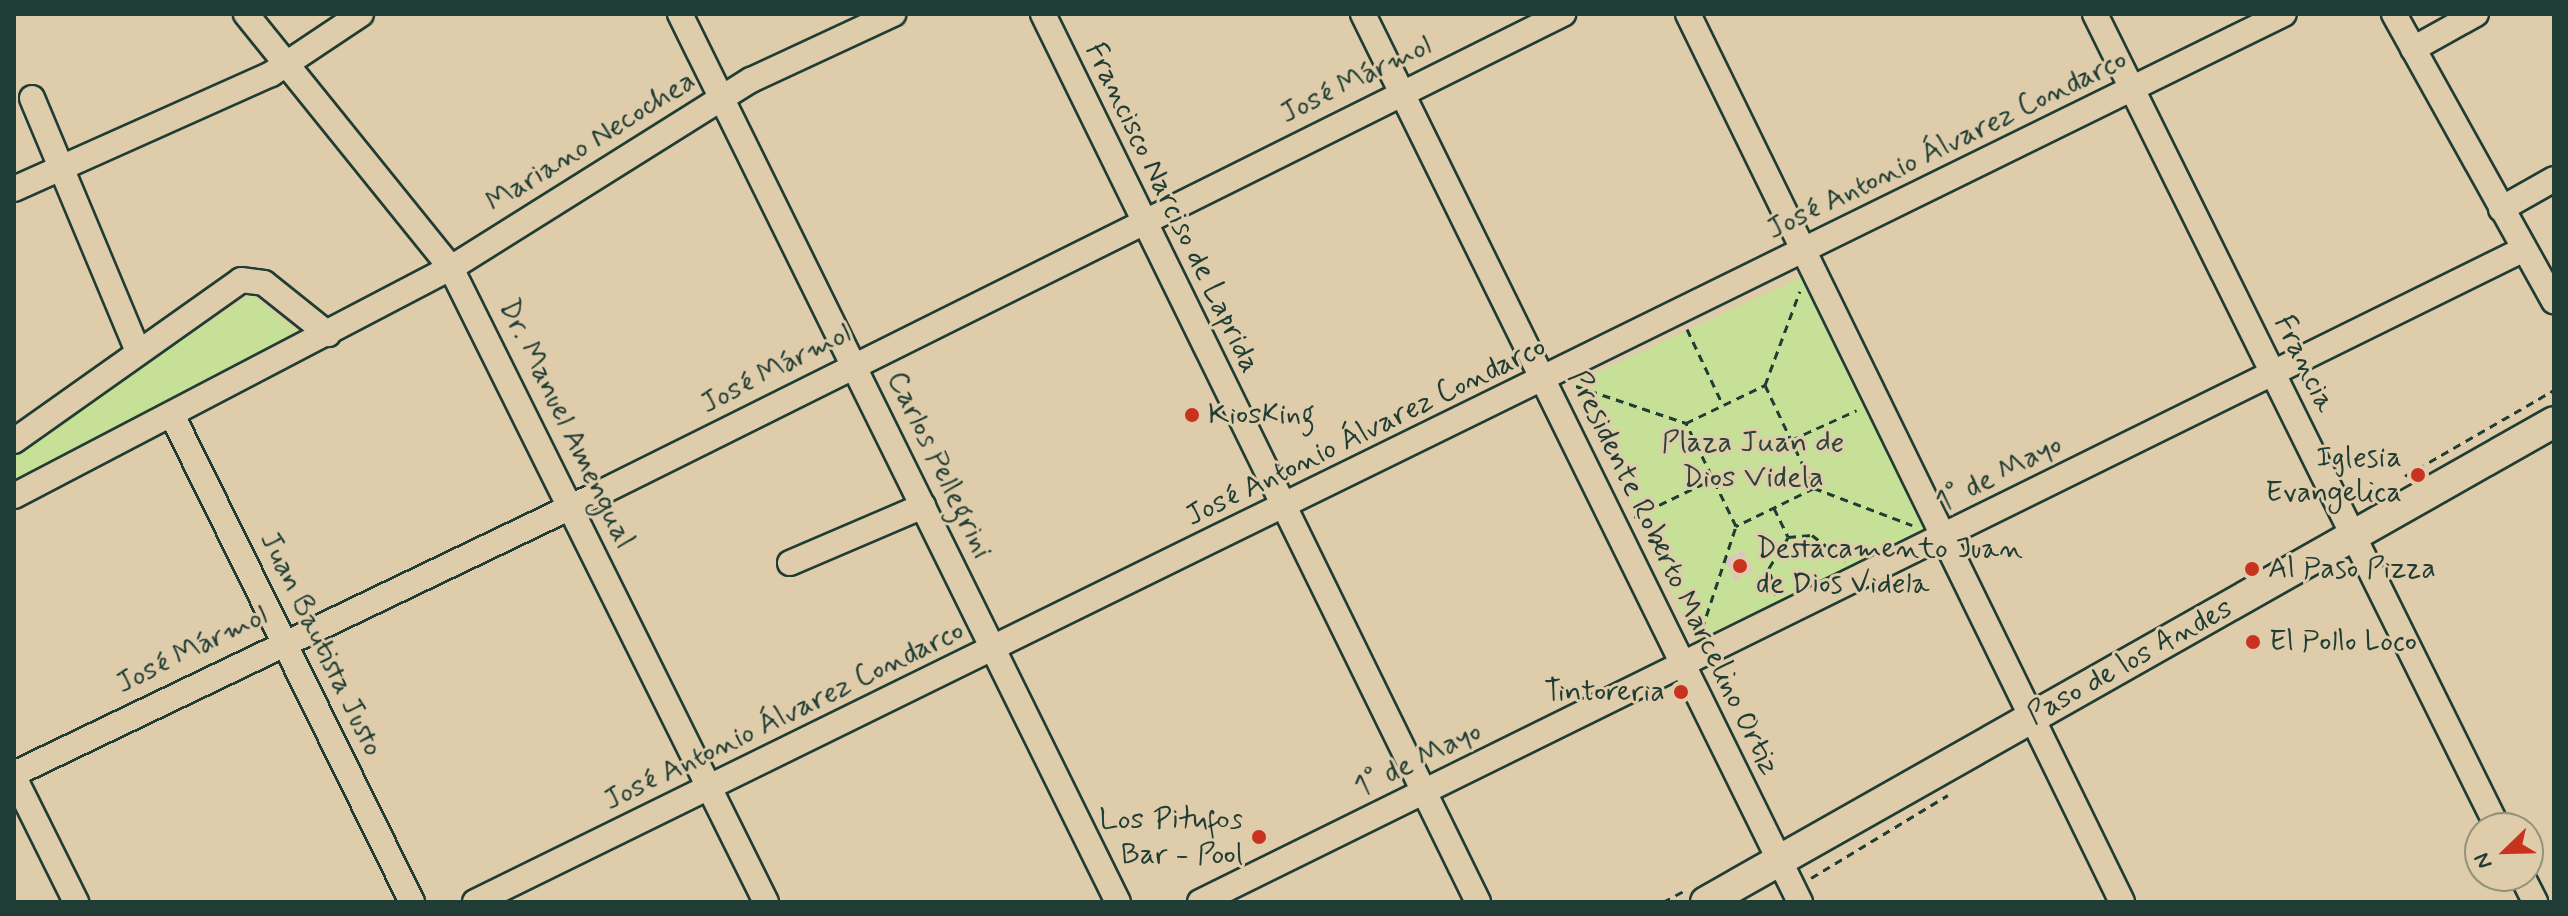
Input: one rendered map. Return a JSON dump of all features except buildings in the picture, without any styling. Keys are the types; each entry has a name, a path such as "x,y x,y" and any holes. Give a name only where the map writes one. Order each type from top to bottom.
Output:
{"main road":[{"name":"Paso de los Andes","path":"1706,902 2554,422"}],"street":[{"name":"Dr. Manuel Amengual","path":"246,14 451,268 766,902"},
{"path":"14,189 287,65 361,14"},
{"name":"Carlos Pellegrini","path":"680,14 1118,902"},
{"name":"Mariano Necochea","path":"14,496 451,268 721,98 893,14"},
{"name":"Francisco Narciso de Laprida","path":"1043,14 1282,509 1478,902"},
{"name":"Presidente Roberto Marcelino Ortiz","path":"1363,14 1800,902"},
{"name":"José Mármol","path":"14,775 283,641 570,505 1563,14"},
{"path":"1688,14 1805,263 1878,401 1936,534 2122,902"},
{"name":"Francia","path":"2095,14 2490,812"},
{"name":"José Antonio Álvarez Condarco","path":"475,902 1679,312 1805,263 2132,89 2284,14"},
{"path":"2394,14 2554,301"},
{"path":"2413,49 2476,14"},
{"path":"32,98 138,351"},
{"path":"2501,209 2554,179"},
{"name":"1° de Mayo","path":"1200,902 1682,666 1936,534 2524,249"},
{"path":"14,441 138,351 252,279 328,334"},
{"name":"Juan Bautista Justo","path":"172,415 412,902"},
{"path":"790,563 923,506"},
{"path":"14,775 76,902"}],"path":[{"path":"1805,263 1765,385 1814,488 1936,534"},
{"path":"1679,312 1723,405"},
{"path":"1575,385 1686,423 1765,385"},
{"path":"1791,440 1878,401"},
{"path":"1686,423 1736,526 1698,641"},
{"path":"1614,527 1713,479"},
{"path":"1736,526 1814,488"},
{"path":"1774,508 1788,537"},
{"path":"1788,537 1812,535 1834,545 1850,568"},
{"path":"1778,602 1769,568 1788,537"}],"green space":[{"name":"Plaza Juan de Dios Videla","path":"1806,275 1926,532 1694,641 1574,383"},
{"path":"251,294 301,334 14,483 14,454"}],"place":[{"name":"KiosKing","path":"1192,415"},
{"name":"Iglesia Evangelica","path":"2418,475"},
{"name":"Destacamento Juan de Dios Videla","path":"1740,566"},
{"name":"Al Paso Pizza","path":"2252,569"},
{"name":"El Pollo Loco","path":"2253,642"},
{"name":"Tintoreria","path":"1681,692"},
{"name":"Los Pitufos Bar - Pool","path":"1259,837"}]}
